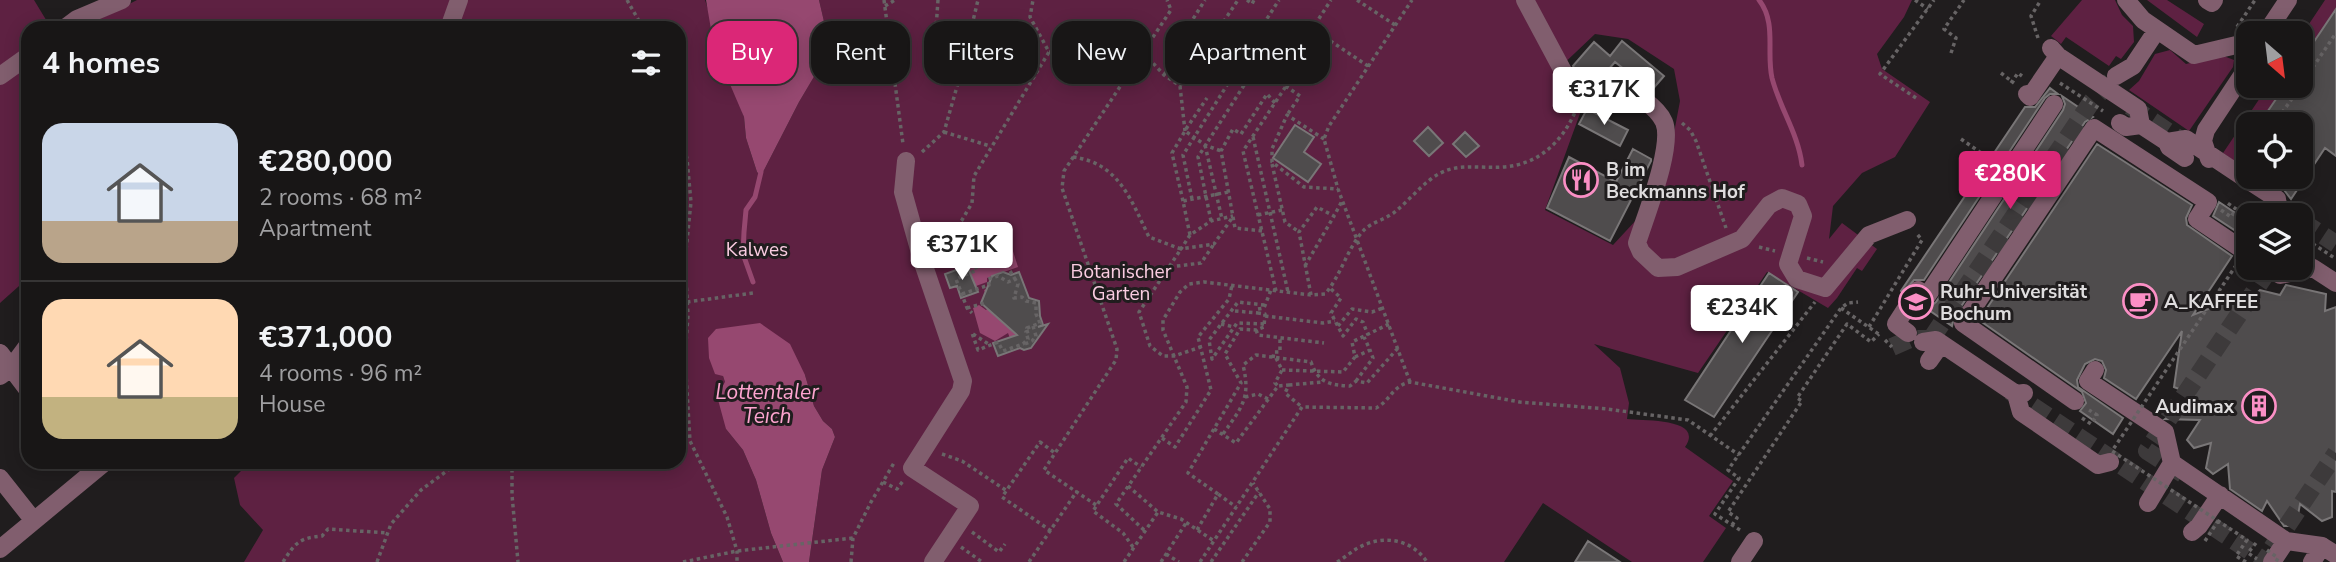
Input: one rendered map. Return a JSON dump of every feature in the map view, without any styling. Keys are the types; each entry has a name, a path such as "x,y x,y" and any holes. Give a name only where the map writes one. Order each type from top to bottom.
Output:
{"street":[{"path":"74,21 122,0"},
{"path":"452,21 459,0"},
{"path":"1525,0 1571,86 1581,97 1598,96 1618,85 1637,93 1664,122 1666,146 1636,243 1641,252 1658,268 1677,267 1742,239 1769,205 1782,198 1798,204 1803,216 1788,264 1797,279 1825,288 1868,235 1907,220"},
{"path":"2126,0 2134,12 2194,55 2236,45"},
{"path":"2207,0 2211,3 2214,0"},
{"path":"2274,21 2288,0"},
{"path":"2116,76 2133,66 2157,30"},
{"path":"2027,94 2030,97 2054,52 2138,108 2141,125"},
{"path":"0,76 21,61"},
{"path":"2209,159 2203,141 2206,130 2236,85"},
{"path":"2054,104 1927,296 1919,290 1896,324 1928,337 2020,393 2021,412 2098,465 2110,462"},
{"path":"2115,120 2126,127 2141,125 2185,158"},
{"path":"2236,247 2193,224 2214,202 2094,128 1963,323 2080,404 2092,376 2165,432 2172,463 2287,541 2331,550"},
{"path":"2167,142 2186,139 2242,171 2277,199 2277,203"},
{"path":"906,161 903,192 922,261 963,381 961,391 912,468 970,506 933,562"},
{"path":"2313,268 2336,283"},
{"path":"1928,337 1929,361"},
{"path":"0,353 6,372 21,384"},
{"path":"6,372 21,354"},
{"path":"2148,503 2172,463"},
{"path":"0,549 34,521 85,469"},
{"path":"0,478 34,521"},
{"path":"2199,536 2220,495"},
{"path":"1740,562 1754,541"},
{"path":"2272,558 2287,541"},
{"path":"2312,562 2331,550"}],"path":[{"path":"627,0 639,21"},
{"path":"884,0 906,161 926,149 944,132 958,84"},
{"path":"885,6 895,0"},
{"path":"936,21 938,0"},
{"path":"973,21 978,0"},
{"path":"1033,0 1030,17 1049,52"},
{"path":"1151,40 1171,10 1167,0"},
{"path":"1192,21 1205,0"},
{"path":"1224,21 1238,0"},
{"path":"1247,0 1252,4 1254,0"},
{"path":"1265,21 1279,0"},
{"path":"1317,21 1331,0"},
{"path":"1357,0 1395,25"},
{"path":"1410,382 1338,189 1324,139 1329,126 1412,0"},
{"path":"1915,0 1928,9"},
{"path":"1916,98 1880,74 1934,0"},
{"path":"1951,53 1956,38 1944,29 1964,0"},
{"path":"2041,0 2031,16 2036,37 2054,52"},
{"path":"2224,47 2255,0"},
{"path":"2314,66 2336,33"},
{"path":"1330,41 1368,66"},
{"path":"922,261 953,231 972,203 974,176 1049,52"},
{"path":"1151,63 1180,86 1185,131"},
{"path":"2001,73 2008,78"},
{"path":"1096,505 1044,470 1116,360 1117,349 1062,188 1063,171 1122,84"},
{"path":"1192,200 1183,155 1228,84"},
{"path":"1211,221 1198,157 1245,84"},
{"path":"1283,84 1300,96 1287,115 1272,149 1272,162 1285,222 1299,232 1311,295"},
{"path":"1258,313 1258,309 1264,308 1273,290 1243,151 1286,86"},
{"path":"2067,88 2115,120"},
{"path":"1262,231 1235,228 1220,151 1233,129 1241,134 1267,94 1275,103"},
{"path":"1190,235 1172,153 1207,97"},
{"path":"1144,530 1116,504 1186,402 1187,387 1163,330 1163,320 1180,292 1189,284 1204,282 1311,295 1325,294 1365,229 1394,213 1432,178 1449,168 1470,165 1505,167 1534,159 1552,147 1568,128 1581,97"},
{"path":"1287,115 1324,139"},
{"path":"1680,121 1690,130 1696,141 1731,243"},
{"path":"1185,131 1205,145 1220,151"},
{"path":"944,132 990,146"},
{"path":"1253,137 1289,292"},
{"path":"1961,139 1990,159"},
{"path":"1205,145 1222,219"},
{"path":"686,154 691,202 686,250"},
{"path":"1073,158 1092,160 1112,175 1126,190 1149,237 1181,249 1214,244"},
{"path":"1272,162 1304,187 1338,189"},
{"path":"1183,201 1228,192"},
{"path":"1306,266 1342,200"},
{"path":"2214,202 2236,209 2231,217 2214,202"},
{"path":"1299,232 1317,207 1334,216"},
{"path":"1258,215 1282,210"},
{"path":"1201,347 1174,356 1163,356 1150,346 1139,312 1190,235 1211,221 1233,216"},
{"path":"1169,267 1201,262 1233,216"},
{"path":"953,231 973,258 977,270 956,279 967,308 972,313"},
{"path":"2313,244 2336,259"},
{"path":"1869,327 1918,247"},
{"path":"1790,254 1842,267"},
{"path":"2236,265 2112,451 2247,540 2236,556 2246,562"},
{"path":"1010,271 1017,284 1014,298 1023,297 1026,301 1036,303 1036,314 1040,323 1027,328 1028,339 1023,344"},
{"path":"962,294 989,285 988,279 998,276 1008,282 1015,279"},
{"path":"686,281 686,329"},
{"path":"1161,438 1175,447 1211,390 1198,337 1229,299 1232,285"},
{"path":"1223,434 1245,397 1248,385 1243,365 1256,355 1311,362 1318,378 1331,385 1350,386 1356,381 1373,358 1363,322 1356,320 1343,336 1331,313 1341,298 1331,288"},
{"path":"1710,436 1825,288"},
{"path":"687,302 753,293"},
{"path":"1264,305 1238,302 1209,340 1212,359 1237,323 1264,324"},
{"path":"1858,302 1848,303 1841,308 1728,470 1739,478 1715,514 1732,525 1737,518 1728,512 1802,401 1797,398 1847,324 1871,342 1880,334"},
{"path":"967,308 985,303"},
{"path":"1338,327 1352,309 1372,312 1383,307"},
{"path":"1841,308 1880,334 1892,347"},
{"path":"1235,311 1323,323 1335,321"},
{"path":"1237,507 1188,473 1241,383 1225,354 1240,329 1256,330 1264,327 1265,316"},
{"path":"1221,324 1234,327"},
{"path":"1355,357 1352,342 1389,324"},
{"path":"990,346 972,333 978,350 990,346 998,342 1003,351 1032,341 1036,336 1033,326"},
{"path":"1256,330 1258,335 1324,343"},
{"path":"1280,338 1280,352 1274,352 1282,370"},
{"path":"1356,381 1367,383 1398,348"},
{"path":"1282,370 1343,372 1355,357 1370,350"},
{"path":"1278,386 1275,383 1282,370"},
{"path":"686,373 690,441 727,517 737,551 737,562"},
{"path":"1213,429 1237,443 1278,386 1324,382"},
{"path":"1289,385 1285,393 1302,407 1376,408 1399,384 1410,382 1520,402 1607,409 1688,421 1739,455"},
{"path":"1245,397 1258,394 1268,399"},
{"path":"1200,562 1302,407"},
{"path":"1051,531 1002,497 1040,443 1055,453"},
{"path":"926,448 962,461 1007,491"},
{"path":"1133,547 1123,533 1093,511 1128,458 1141,467"},
{"path":"377,562 391,524 421,490 450,469"},
{"path":"512,469 518,562"},
{"path":"851,562 853,538 887,474"},
{"path":"883,482 897,489"},
{"path":"1242,562 1270,522 1270,509 1253,483"},
{"path":"1128,486 1158,512 1186,523 1214,541"},
{"path":"1029,562 1077,491"},
{"path":"1212,562 1259,492"},
{"path":"1197,530 1218,494"},
{"path":"1124,562 1158,512"},
{"path":"2199,536 2218,521"},
{"path":"1161,562 1186,523"},
{"path":"283,562 293,546 305,538 322,536 328,529 388,533"},
{"path":"971,531 999,552 1005,544"},
{"path":"683,562 737,551 853,538"},
{"path":"1337,562 1358,548 1377,540 1395,540 1411,544 1427,562"},
{"path":"2248,553 2256,543"},
{"path":"960,546 982,562"},
{"path":"1166,554 1179,562"},
{"path":"1245,557 1252,562"}],"green space":[{"path":"0,0 34,0 47,21 21,21 21,284 0,303"},
{"name":"Botanischer Garten","path":"137,0 705,0 712,21 707,21 707,84 733,84 744,117 746,138 757,172 761,176 811,82 811,84 910,84 910,21 824,21 819,0 1912,0 1904,17 1877,54 1882,69 1930,102 1895,157 1862,173 1833,206 1829,239 1842,223 1877,249 1862,271 1857,268 1828,308 1767,272 1698,373 1594,344 1620,368 1629,403 1627,419 1680,426 1687,431 1689,438 1685,447 1733,481 1709,516 1726,528 1703,562 1632,562 1543,503 1504,562 809,562 822,470 835,437 814,406 805,375 723,376 726,429 743,450 756,480 771,533 783,562 244,562 263,530 240,505 234,478 243,469 686,469 686,21 96,21","holes":["1595,34 1628,39 1674,69 1680,101 1663,191 1613,245 1545,210 1582,108 1556,71"]},
{"path":"2082,0 2115,0 2122,15 2133,26 2134,42 2121,59 2116,56 2109,66 2066,37 2061,44 2051,36"},
{"path":"2147,0 2167,0 2204,24 2197,37"},
{"path":"2325,0 2336,0 2336,9 2314,42 2314,21 2311,21"},
{"path":"2170,50 2186,64 2221,55 2234,60 2233,67 2189,131 2129,90 2139,81 2155,54"},
{"path":"2260,98 2276,98 2267,112 2251,112"},
{"path":"2236,134 2236,158 2234,161 2223,153"}],"water":[{"path":"706,0 819,0 824,21 811,21 811,82 761,176 757,172 746,138 744,117 730,84 797,84 797,21 710,21"},
{"path":"1011,245 1018,267 987,278 987,282 965,290 973,280 966,261"},
{"path":"992,287 1026,330 1011,341 1008,333 995,341 980,333 973,308 979,305 986,310 991,306 984,290"},
{"name":"Lottentaler Teich","path":"760,323 790,344 805,375 814,406 835,437 822,470 809,562 783,562 771,533 756,480 743,450 726,429 717,396 725,382 723,376 715,374 709,358 708,338 716,329"}],"building":[{"path":"2336,9 2336,156 2325,148 2313,166 2313,112 2267,112 2277,98 2314,98 2314,42"},
{"path":"1622,41 1664,76 1651,91 1615,62 1595,85 1587,85 1580,79 1573,66 1594,42 1610,56"},
{"path":"2050,88 2058,94 2050,94 2045,98 1924,280 1914,280 1903,293 1901,291 2025,107 2035,107"},
{"path":"2062,96 2093,117 2085,122 1954,317 1952,326 1923,306 1931,306 1936,302 2063,110 2065,104"},
{"path":"1587,109 1628,130 1620,146 1579,124"},
{"path":"1295,125 1314,137 1304,152 1321,164 1308,182 1273,158"},
{"path":"1428,127 1443,143 1429,156 1414,141"},
{"path":"1465,132 1479,146 1466,157 1453,144"},
{"path":"2097,144 2192,205 2186,218 2187,225 2232,256 2193,315 2239,297 2247,302 2260,290 2280,295 2286,285 2326,294 2325,311 2336,307 2336,492 2332,491 2332,517 2322,521 2300,504 2296,526 2284,526 2267,501 2262,511 2230,489 2228,464 2213,474 2206,468 2211,443 2194,448 2187,440 2200,420 2165,419 2194,395 2174,387 2182,331 2136,399 2104,378 2106,370 2102,361 2095,359 2085,364 2077,380 2078,387 2123,418 2113,434 2080,411 2086,403 2082,392 1979,320"},
{"path":"1633,149 1651,161 1610,241 1547,208 1569,157 1616,182"},
{"path":"2282,189 2298,189 2291,199"},
{"path":"2219,202 2236,213 2236,231 2213,216"},
{"path":"967,266 978,292 961,298 957,286 950,288 945,274"},
{"path":"1003,272 1011,275 1019,272 1029,298 1039,301 1043,325 1038,327 1048,324 1031,348 1020,348 998,356 993,343 1017,335 981,303 992,276"},
{"path":"1769,273 1798,292 1714,417 1685,400"},
{"path":"1588,541 1620,562 1575,562"}],"waterway":[{"path":"1759,0 1768,18 1772,78 1797,142 1802,165"},
{"path":"753,282 743,254 744,232 746,210 755,197 761,172"}],"tunnel":[{"path":"1931,339 2092,101 2113,78"},
{"path":"2130,106 2188,145"},
{"path":"2267,198 2275,203"},
{"path":"2313,229 2336,244"},
{"path":"2183,474 2147,451 2262,280"},
{"path":"1892,347 1910,339 1929,339"},
{"path":"2010,391 2266,562"},
{"path":"2272,548 2336,453"}],"place":[{"name":"B im Beckmanns Hof","path":"1581,180"},
{"name":"A_KAFFEE","path":"2140,301"},
{"name":"Ruhr-Universität Bochum","path":"1916,302"},
{"name":"Audimax","path":"2259,406"}],"park label":[{"name":"Kalwes","path":"757,249"}]}
